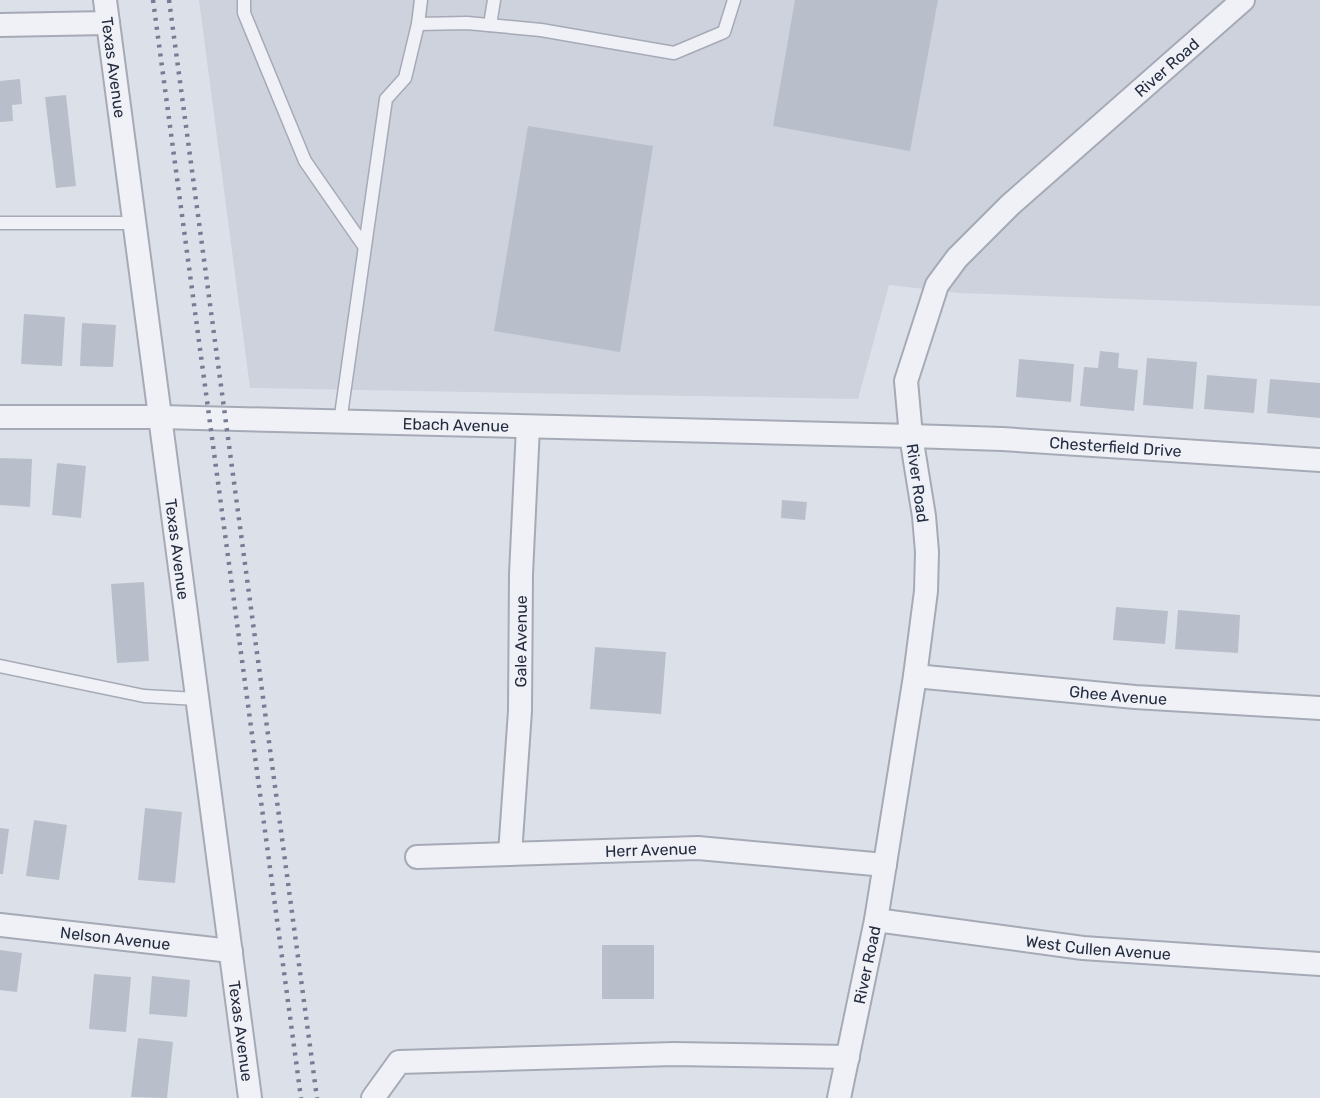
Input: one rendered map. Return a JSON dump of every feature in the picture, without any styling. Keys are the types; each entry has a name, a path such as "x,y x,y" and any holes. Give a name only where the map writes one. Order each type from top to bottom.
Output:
{"street":[{"name":"Texas Avenue","path":"105,0 250,1098"},
{"name":"River Road","path":"839,1098 876,920 915,676 926,591 927,552 924,516 911,436 906,381 937,285 957,258 1010,205 1243,0"},
{"path":"0,25 108,23"},
{"name":"Ebach Avenue","path":"0,417 160,417 911,436"},
{"name":"Gale Avenue","path":"510,854 520,711 521,574 528,427"},
{"name":"Chesterfield Drive","path":"911,436 1002,439 1320,460"},
{"name":"Ghee Avenue","path":"915,676 1135,697 1320,708"},
{"name":"Herr Avenue","path":"417,857 698,848 885,865"},
{"name":"West Cullen Avenue","path":"876,920 1083,948 1320,964"},
{"name":"Nelson Avenue","path":"0,925 231,951"},
{"path":"373,1098 399,1062 674,1054 848,1057"}],"lane":[{"path":"244,0 244,13 305,161 364,246"},
{"path":"340,422 386,99 405,78 422,0"},
{"path":"489,25 494,0"},
{"path":"418,24 489,25 541,30 674,53 724,32 734,0"},
{"path":"0,223 134,223"},
{"path":"0,666 144,696 197,699"}],"shaded area":[{"path":"199,0 1320,0 1320,306 959,293 889,285 858,399 250,388"}],"building":[{"path":"795,0 938,0 910,151 773,126"},
{"path":"20,79 22,104 12,105 13,121 0,122 0,81"},
{"path":"66,95 76,186 56,188 45,97"},
{"path":"528,126 653,146 620,352 494,331"},
{"path":"24,314 65,317 62,366 21,364"},
{"path":"82,323 116,325 113,367 80,366"},
{"path":"1100,351 1119,353 1118,368 1138,370 1134,411 1080,406 1084,367 1098,368"},
{"path":"1147,358 1197,362 1193,409 1143,405"},
{"path":"1019,359 1074,364 1071,402 1016,397"},
{"path":"1207,375 1257,379 1254,413 1204,409"},
{"path":"1270,379 1320,383 1320,418 1267,413"},
{"path":"0,458 32,459 30,507 0,505"},
{"path":"57,463 86,466 81,518 52,515"},
{"path":"782,500 807,502 805,520 781,518"},
{"path":"144,582 149,661 117,663 111,584"},
{"path":"1116,607 1168,611 1165,644 1113,640"},
{"path":"1178,610 1240,615 1238,653 1175,649"},
{"path":"595,647 666,652 661,714 590,709"},
{"path":"145,808 182,812 175,883 138,880"},
{"path":"34,820 67,825 59,880 26,876"},
{"path":"0,828 9,829 3,874 0,874"},
{"path":"602,945 654,945 654,999 602,999"},
{"path":"0,950 22,953 17,992 0,990"},
{"path":"94,974 131,977 126,1032 89,1029"},
{"path":"152,976 190,980 187,1017 149,1014"},
{"path":"138,1038 173,1042 167,1098 131,1097"}],"railway":[{"path":"153,0 301,1098"},
{"path":"169,0 317,1098"}]}
